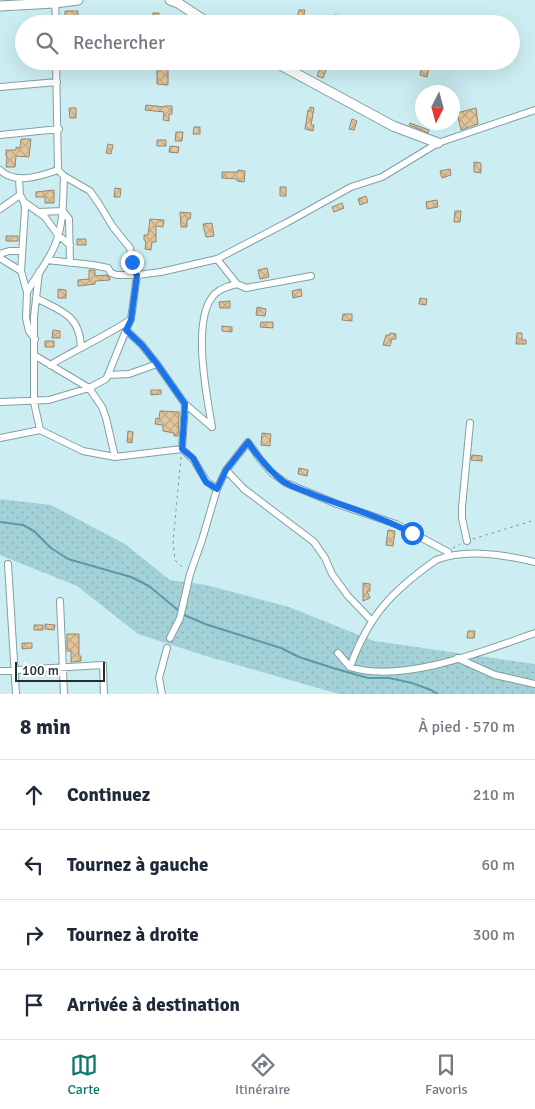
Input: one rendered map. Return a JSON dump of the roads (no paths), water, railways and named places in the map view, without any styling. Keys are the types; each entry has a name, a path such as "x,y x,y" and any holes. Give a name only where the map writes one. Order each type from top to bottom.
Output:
{"street":[{"path":"0,6 78,0"},
{"path":"170,0 196,15"},
{"path":"55,2 56,15"},
{"path":"0,402 49,400 90,388 106,379 131,320 137,275 133,270 130,248 113,227 90,191 64,176 58,170 56,70"},
{"path":"290,70 393,126 438,144"},
{"path":"0,86 57,82"},
{"path":"47,260 108,268 111,273 117,275 137,275 161,272 217,259 351,187 382,177 438,144 535,110"},
{"path":"0,135 58,129"},
{"path":"0,170 4,175 19,179 58,170"},
{"path":"27,292 47,260 58,235 63,210 64,176"},
{"path":"19,179 20,195 24,202 45,217 58,235 70,245"},
{"path":"0,209 20,195"},
{"path":"24,202 20,271 27,292 26,318 30,332 35,339"},
{"path":"38,212 63,210"},
{"path":"63,210 69,219 70,263"},
{"path":"20,271 0,256 9,251 21,251"},
{"path":"217,259 236,284 246,288 311,276"},
{"path":"39,272 36,298 34,402 40,430"},
{"path":"126,330 142,345 185,404 212,427 201,338 203,323 210,300 215,293 236,284"},
{"path":"36,298 72,318 79,330 81,347"},
{"path":"50,365 81,347 102,338 131,320"},
{"path":"34,355 90,388 102,407 106,418 115,457"},
{"path":"108,375 129,374 157,364"},
{"path":"182,449 185,404"},
{"path":"467,541 462,507 470,423"},
{"path":"0,438 40,430 83,452 115,457 182,449 193,458 206,482 217,489"},
{"path":"170,638 180,618 190,574 217,489 226,470 248,442 272,473 286,483 337,504 396,524 448,552"},
{"path":"226,470 244,489 314,542 332,574 348,596 371,620"},
{"path":"350,667 355,652 371,620 394,592 436,560 443,557 468,554 492,555 535,562"},
{"path":"8,564 16,694"},
{"path":"60,601 64,694"},
{"path":"338,652 350,667 372,672 391,671 426,667 535,633"},
{"path":"162,694 159,678 167,648"},
{"path":"457,658 495,675 535,684"},
{"path":"0,671 103,666 104,694"}],"waterway":[{"path":"0,522 23,525 34,531 51,548 68,559 131,577 149,586 179,611"},
{"path":"182,614 205,624 281,648 299,657 333,668 368,678 389,678 412,683 438,694"}]}
